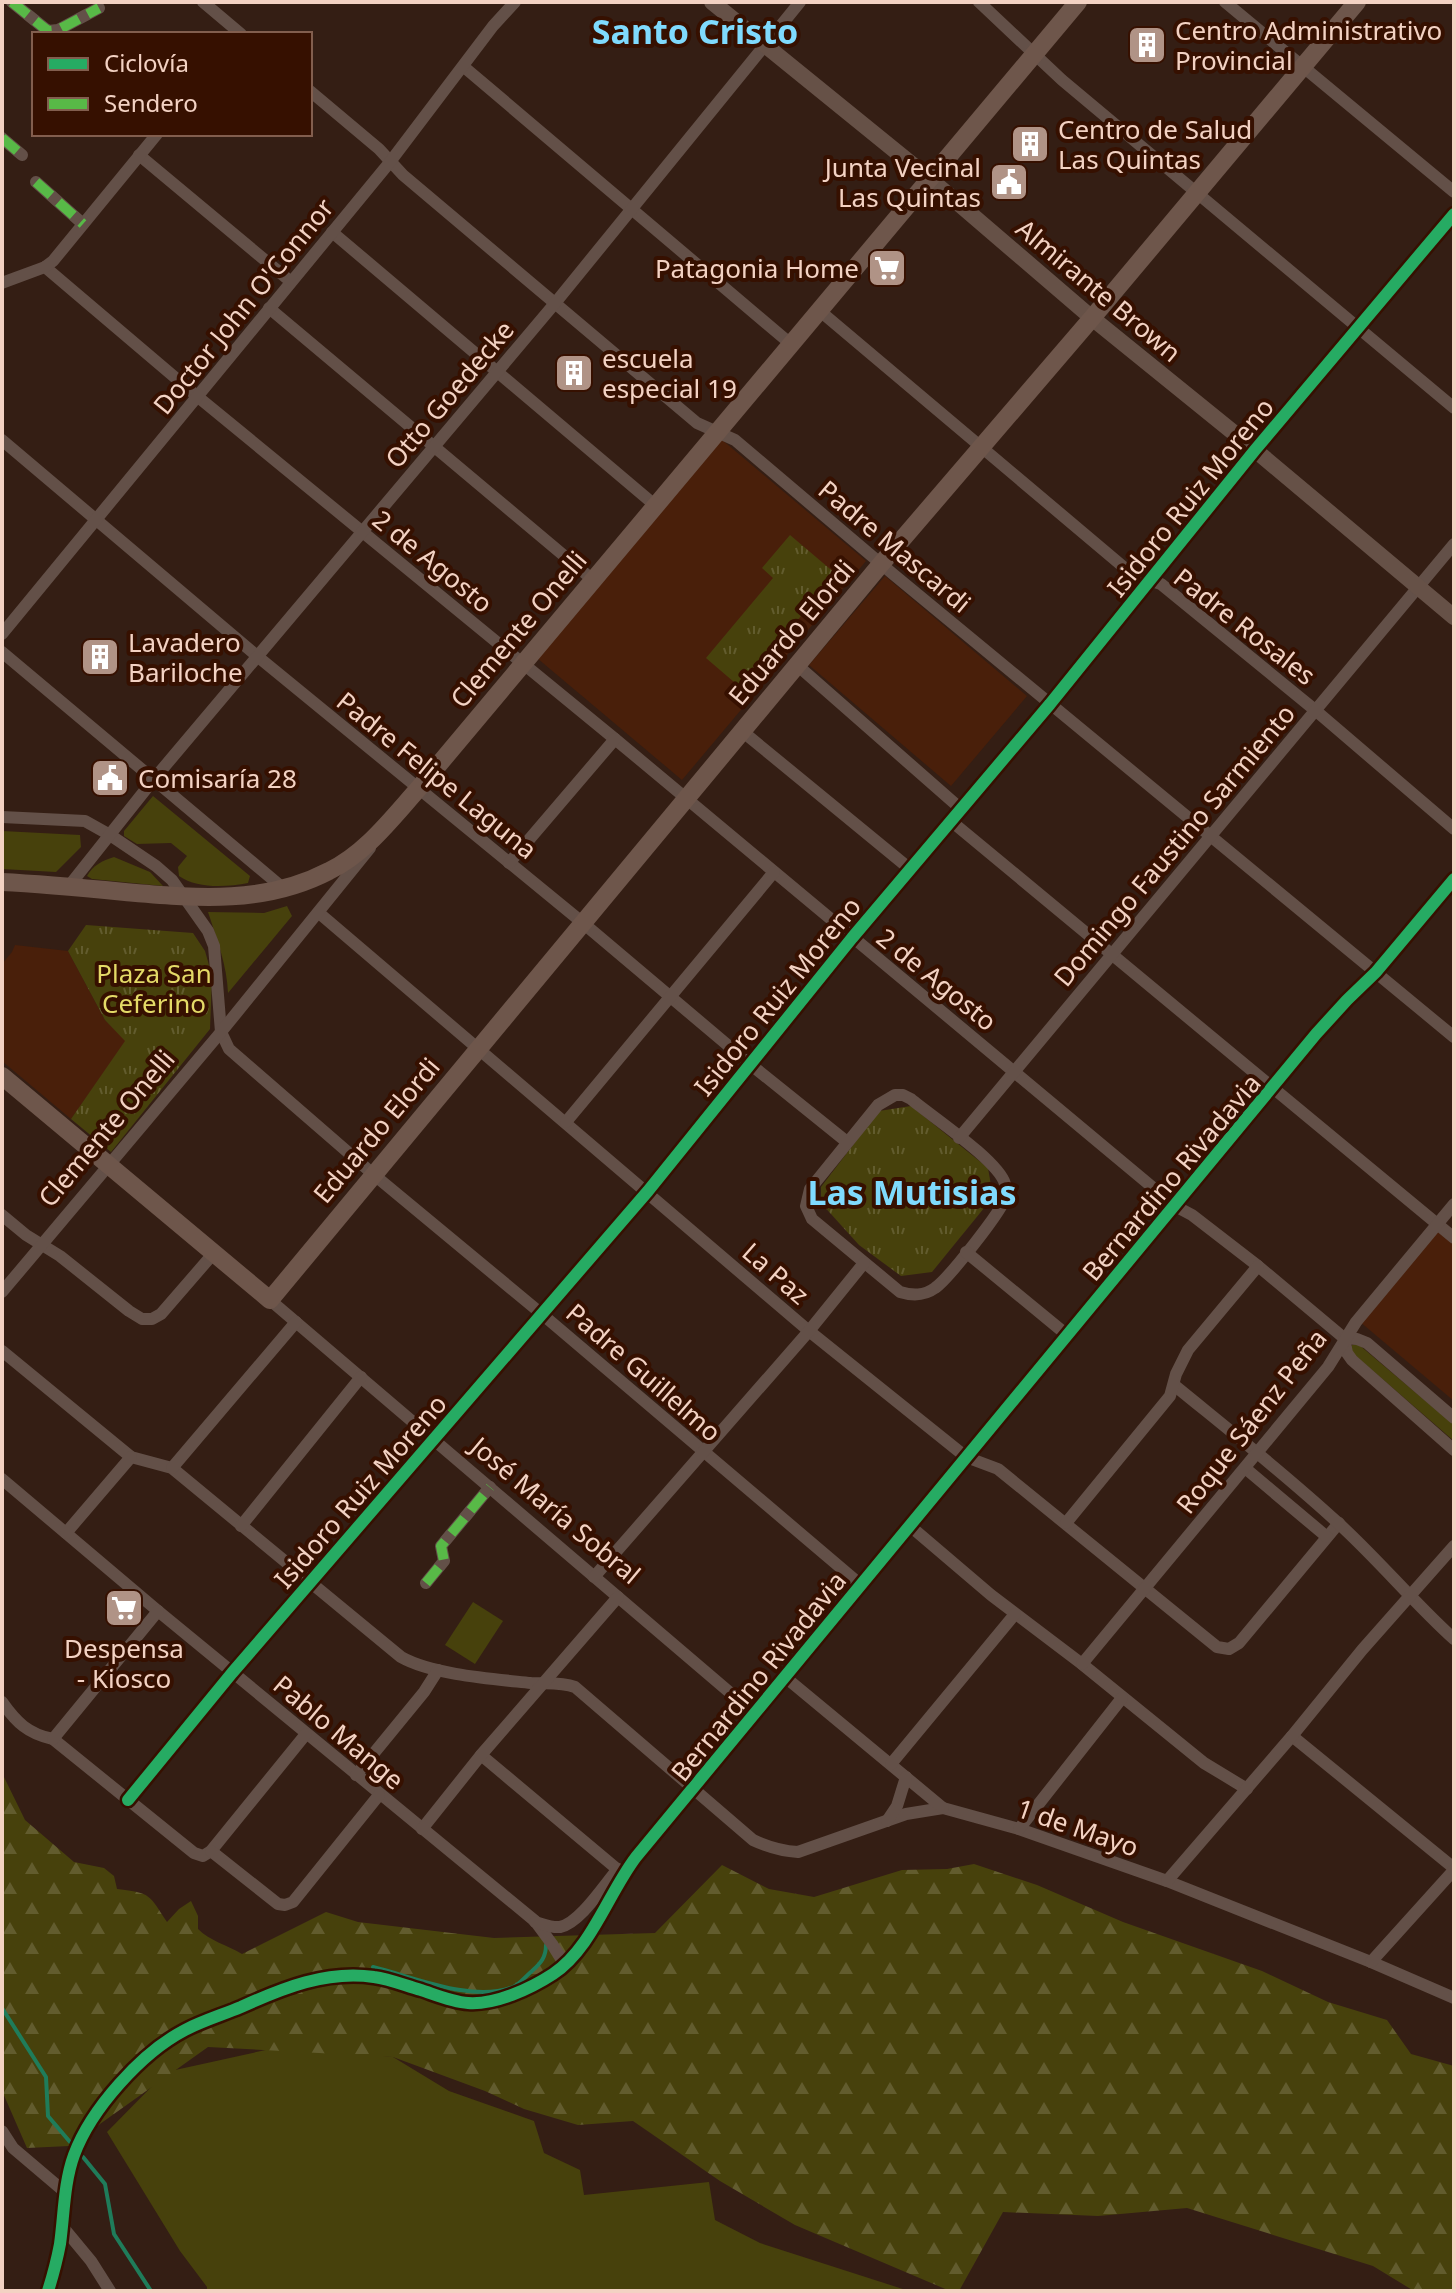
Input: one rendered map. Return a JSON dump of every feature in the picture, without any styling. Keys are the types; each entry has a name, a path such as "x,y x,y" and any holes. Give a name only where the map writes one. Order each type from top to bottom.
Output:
{"main road":[{"name":"Almirante Brown","path":"712,2 930,179 1092,318 1454,617"},
{"name":"Clemente Onelli","path":"380,832 1078,2"},
{"name":"Eduardo Elordi","path":"270,1300 881,564 1357,2"},
{"path":"2,882 186,898 230,898 283,888 331,871 380,832"},
{"name":"José María Sobral","path":"2,1076 270,1300"}],"street":[{"path":"12,2 48,31 58,30 99,8"},
{"path":"203,2 238,32"},
{"name":"Doctor John O'Connor","path":"2,634 390,162 493,26 515,2"},
{"name":"Otto Goedecke","path":"69,886 154,779 556,302 800,2"},
{"path":"979,2 1034,54 1454,408"},
{"path":"1225,2 1454,192"},
{"path":"464,67 792,345"},
{"name":"Padre Mascardi","path":"312,93 379,149 403,175 697,423 735,440 1454,1037"},
{"path":"2,283 53,261 155,136"},
{"path":"2,138 22,155"},
{"path":"139,155 290,281"},
{"path":"36,182 83,224"},
{"name":"Isidoro Ruiz Moreno","path":"128,1800 232,1673 648,1191 852,938 1050,704 1255,450 1454,214"},
{"path":"332,232 656,506"},
{"name":"2 de Agosto","path":"45,267 1175,1206 1192,1215 1258,1266 1344,1338 1367,1343 1454,1418"},
{"path":"269,308 593,580"},
{"name":"Padre Rosales","path":"820,311 1133,575 1161,584 1454,829"},
{"name":"Padre Felipe Laguna","path":"2,440 257,656 847,1142"},
{"name":"Domingo Faustino Sarmiento","path":"959,1138 1454,544"},
{"path":"2,652 283,888"},
{"path":"797,665 961,809"},
{"path":"742,731 910,869"},
{"path":"509,863 615,739"},
{"path":"2,817 85,821 156,866 172,880 208,931 214,946 221,1032"},
{"path":"951,821 1454,1238"},
{"name":"Clemente Onelli","path":"2,1292 319,913 380,832"},
{"path":"566,1122 774,872"},
{"name":"Bernardino Rivadavia","path":"535,1921 562,1927 576,1919 694,1789 1326,1023 1376,972 1454,879"},
{"name":"La Paz","path":"319,913 809,1331 966,1457 998,1469 1217,1647 1229,1649 1239,1643 1327,1537"},
{"name":"Padre Guillelmo","path":"221,1032 229,1049 373,1174 861,1585"},
{"path":"895,1095 911,1099 959,1138 995,1167 1006,1187 1006,1195 966,1252 935,1288 920,1295 900,1292 812,1219 806,1206 810,1189 878,1105 895,1095"},
{"name":"Roque Sáenz Peña","path":"1082,1664 1328,1367 1356,1322 1454,1204"},
{"path":"2,1215 142,1319 152,1319 161,1314 213,1254"},
{"path":"966,1252 1067,1335"},
{"path":"594,1577 705,1453 864,1263"},
{"path":"1066,1523 1170,1396 1188,1350 1258,1266"},
{"name":"José María Sobral","path":"270,1300 755,1714"},
{"path":"2,1351 131,1457 172,1468 296,1322"},
{"name":"2 de Agosto","path":"1344,1338 1352,1360 1454,1450"},
{"path":"241,1526 361,1377"},
{"path":"1174,1385 1339,1523 1454,1639"},
{"path":"66,1533 131,1457"},
{"name":"1 de Mayo","path":"172,1468 401,1657 416,1666 438,1670 575,1687 753,1840 782,1851 798,1852 923,1810 943,1808 1019,1829 1167,1881 1454,1998"},
{"path":"1245,1468 1327,1537 1339,1523"},
{"name":"Pablo Mange","path":"2,1479 379,1795 535,1921 565,1965"},
{"path":"426,1583 444,1561 441,1546 490,1487"},
{"path":"910,1526 1015,1614 1204,1763 1247,1789"},
{"path":"1167,1881 1454,1546"},
{"path":"422,1829 481,1755 618,1597"},
{"path":"53,1739 158,1611"},
{"path":"891,1764 1015,1614"},
{"path":"356,1775 424,1692 438,1670"},
{"path":"785,1677 943,1808"},
{"path":"1019,1829 1122,1698"},
{"path":"2,1702 26,1730 53,1739 194,1853 203,1856 211,1851 306,1734"},
{"path":"1292,1736 1454,1869 1371,1962"},
{"path":"481,1755 620,1872"},
{"path":"886,1822 897,1806 906,1777"},
{"path":"211,1851 278,1904 285,1905 293,1902 379,1795"},
{"name":"Bernardino Rivadavia","path":"48,2291 56,2266 73,2157 108,2095 141,2063 184,2030 276,1991 336,1976 376,1977 468,2003 491,2001 541,1981 565,1965 580,1949 620,1872"},
{"path":"2,2131 13,2148 66,2193"},
{"path":"62,2226 91,2261 110,2291"}],"shaded area":[{"path":"721,439 866,561 682,780 537,658"},
{"path":"885,576 1027,696 951,786 809,665"},
{"path":"15,945 68,951 105,1020 126,1041 71,1119 2,1061 2,964"},
{"path":"1437,1228 1454,1243 1454,1401 1359,1321"}],"green space":[{"path":"790,535 836,574 741,688 706,658 773,578 762,568"},
{"path":"153,796 250,876 248,883 212,886 186,880 179,876 178,867 187,856 171,843 137,844 124,836 124,831"},
{"path":"2,831 80,835 81,847 56,872 2,869"},
{"path":"114,857 150,872 163,886 87,876 98,864"},
{"path":"287,906 292,916 228,993 224,962 208,912 264,913"},
{"name":"Plaza San Ceferino","path":"86,925 193,933 205,951 212,976 210,1029 111,1152 71,1119 125,1041 105,1020 68,951"},
{"path":"911,1106 988,1168 993,1197 932,1272 901,1276 859,1245 821,1203 821,1187 879,1111"},
{"path":"1358,1344 1454,1425 1454,1441 1349,1350 1352,1345"},
{"path":"473,1602 503,1621 475,1664 445,1645"},
{"path":"2,1773 25,1820 74,1862 104,1868 114,1876 117,1889 148,1897 167,1922 191,1901 198,1916 198,1929 242,1954 326,1912 358,1922 494,1938 655,1933 722,1865 769,1889 814,1897 902,1870 947,1869 974,1864 1037,1885 1123,1922 1262,1971 1328,2002 1387,2020 1411,2054 1454,2066 1454,2291 1414,2291 1373,2266 1187,2208 1098,2216 1003,2212 959,2291 950,2291 795,2225 720,2181 633,2121 578,2125 524,2109 393,2057 208,2047 69,2146 27,2148 3,2093"},
{"path":"284,2046 393,2057 449,2091 534,2121 544,2153 580,2170 584,2195 709,2182 715,2220 760,2243 909,2291 207,2291 107,2132 166,2072"}],"waterway":[{"path":"373,1967 443,1987 497,1991 513,1987 523,1980 542,1960 546,1945"},
{"path":"2,2008 46,2077 48,2116 70,2142"},
{"path":"83,2157 105,2184 114,2234 151,2291"}],"marked path":[{"path":"12,2 48,31 58,30 99,8"},
{"path":"2,138 22,155"},
{"path":"36,182 83,224"},
{"path":"426,1583 444,1561 441,1546 490,1487"}],"cycle path":[{"path":"128,1800 232,1673 648,1191 852,938 1050,704 1255,450 1454,214"},
{"path":"48,2291 60,2244 68,2176 82,2137 119,2084 168,2040 273,1993 322,1978 374,1977 456,2001 478,2003 501,1999 523,1990 553,1974 566,1963 589,1936 636,1857 1316,1034 1376,972 1454,879"}],"place":[{"name":"Centro Administrativo Provincial","path":"1147,45"},
{"name":"Centro de Salud Las Quintas","path":"1030,144"},
{"name":"Junta Vecinal Las Quintas","path":"1009,182"},
{"name":"Patagonia Home","path":"887,268"},
{"name":"escuela especial 19","path":"574,373"},
{"name":"Lavadero Bariloche","path":"100,657"},
{"name":"Comisaría 28","path":"110,778"},
{"name":"Despensa - Kiosco","path":"124,1608"}],"district":[{"name":"Santo Cristo","path":"695,31"},
{"name":"Las Mutisias","path":"912,1192"}]}
